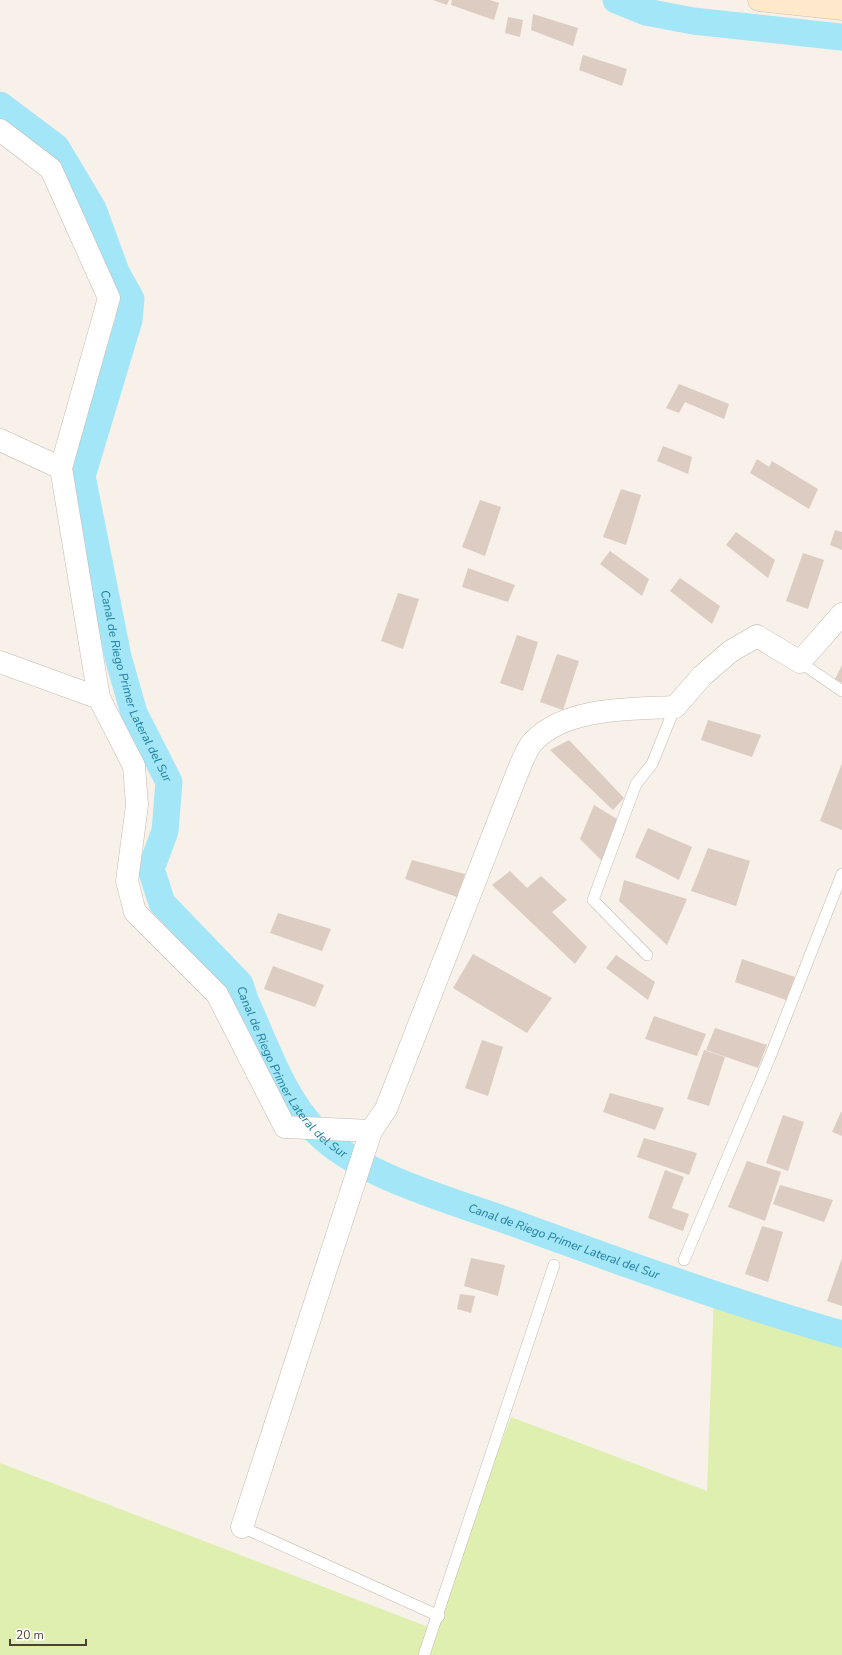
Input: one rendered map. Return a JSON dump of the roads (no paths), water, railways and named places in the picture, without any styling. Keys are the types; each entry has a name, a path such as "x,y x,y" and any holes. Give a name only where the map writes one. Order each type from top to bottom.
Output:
{"street":[{"path":"759,0 842,9"},
{"path":"0,130 51,169 110,298 61,468 99,698 134,766 138,805 127,881 135,912 217,994 285,1127 371,1131"},
{"path":"0,440 61,468"},
{"path":"242,1527 371,1131 386,1109 518,771 531,744 549,728 572,718 622,709 675,706 702,676 731,651 757,636 800,662 842,614"},
{"path":"0,662 99,698"}],"lane":[{"path":"800,662 842,691"},
{"path":"647,955 593,900 636,784 652,764 675,706"},
{"path":"684,1260 770,1057 842,874"},
{"path":"424,1655 439,1616 554,1265"},
{"path":"242,1527 439,1616"}],"waterway":[{"path":"616,0 646,12 693,21 842,37"},
{"name":"Canal de Riego Primer Lateral del Sur","path":"0,105 56,147 93,209 116,272 131,299 129,320 82,476 118,657 134,713 169,782 165,831 151,869 162,903 240,984 245,1000 276,1070 294,1103 317,1132 335,1148 357,1162 407,1185 674,1280 800,1322 842,1334"}]}
